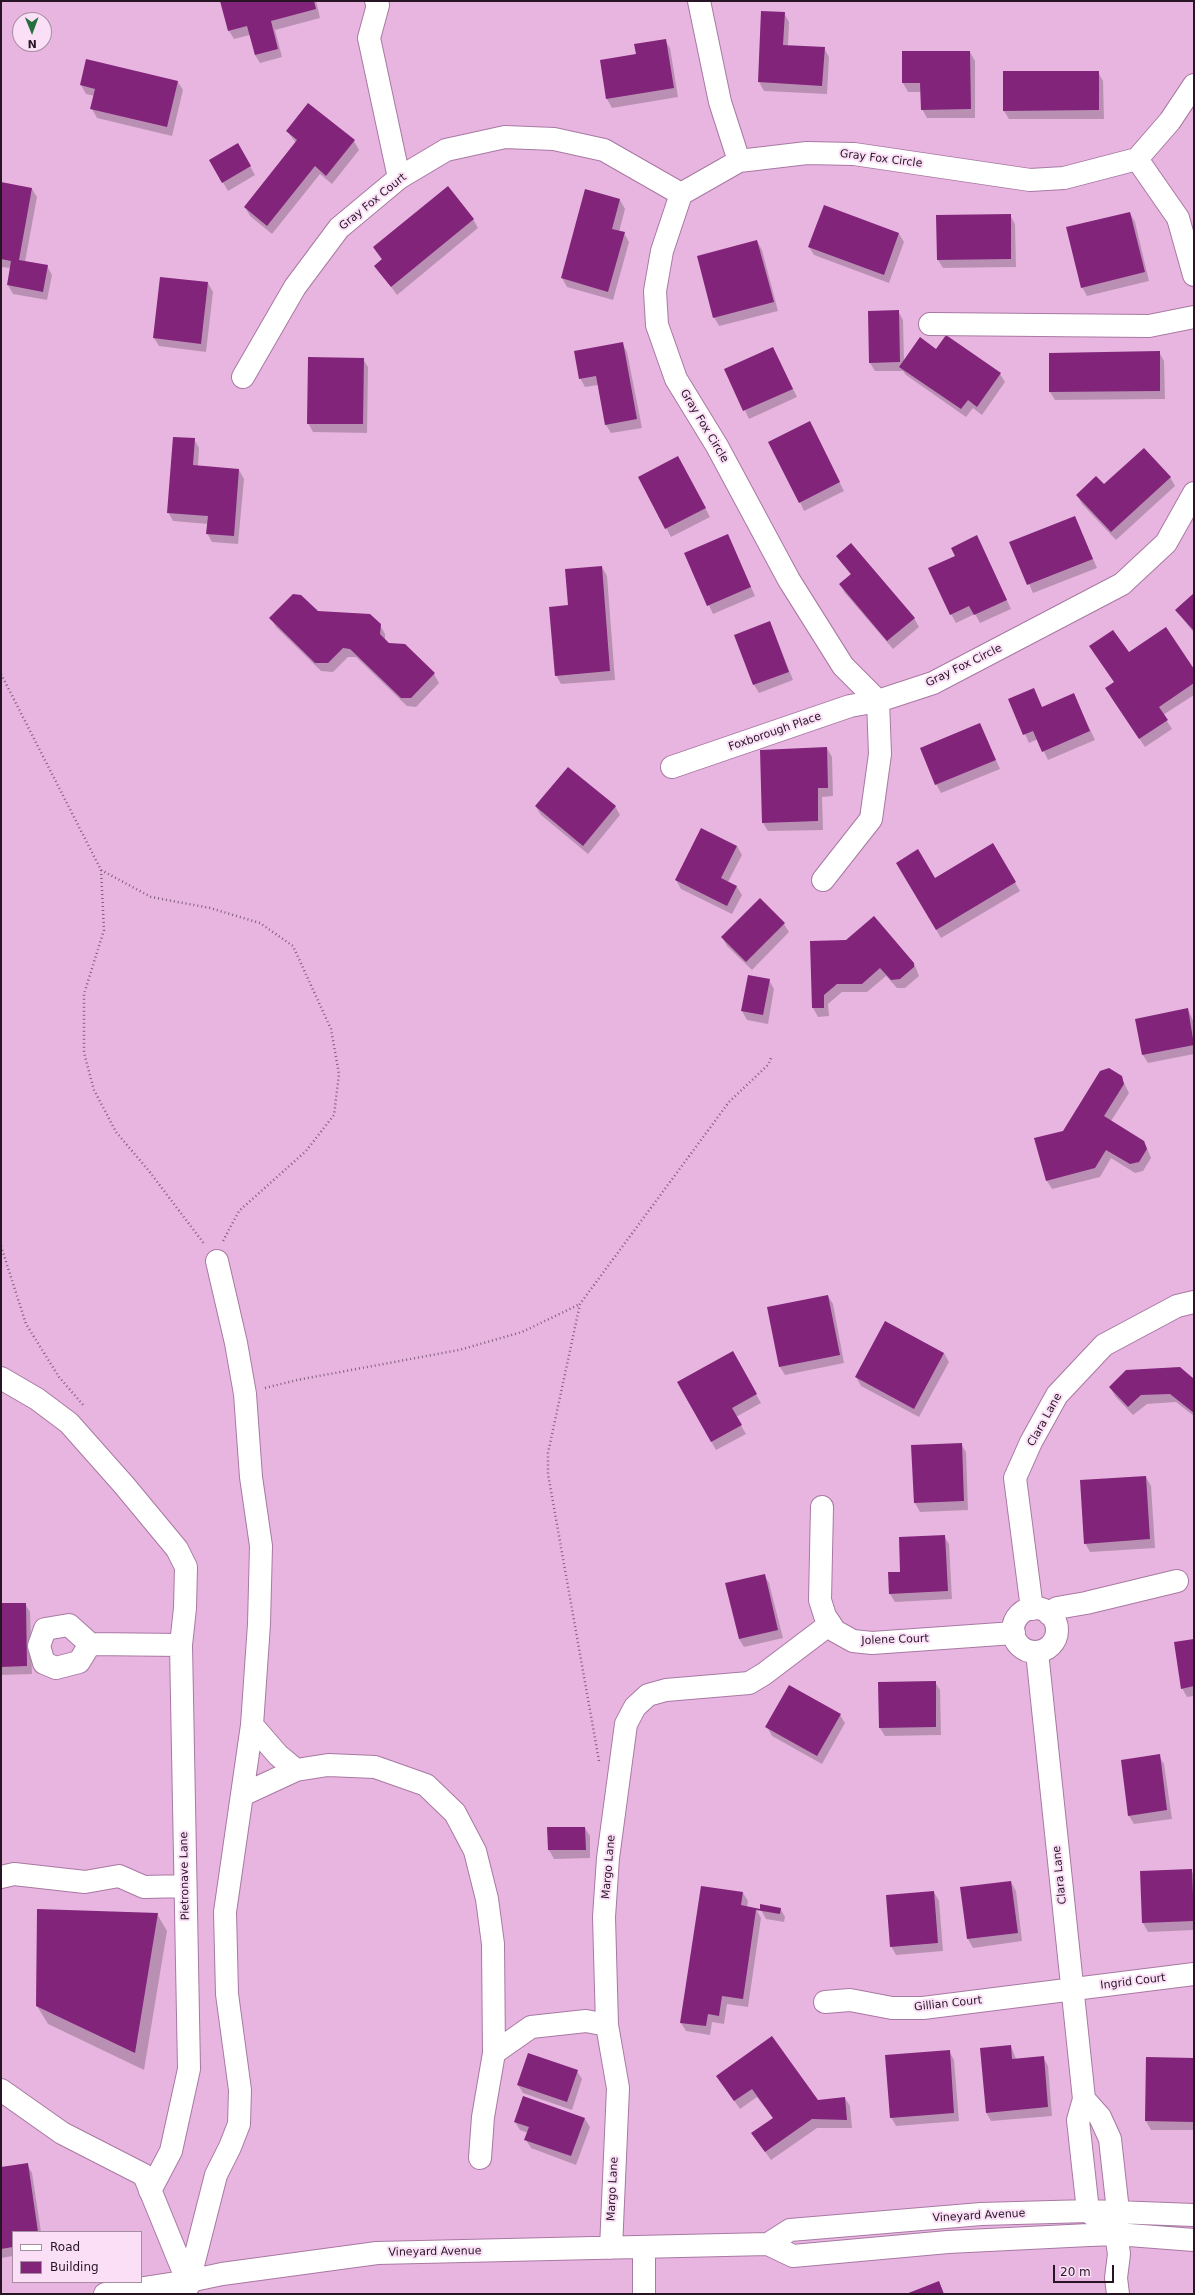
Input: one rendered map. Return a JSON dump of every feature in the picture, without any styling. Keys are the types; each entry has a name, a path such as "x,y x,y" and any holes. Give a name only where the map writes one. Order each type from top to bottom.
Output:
{"street":[{"path":"376,1 378,4 369,38 399,178"},
{"path":"699,1 720,102 740,161"},
{"path":"1194,85 1170,121 1137,159 1178,218 1194,274"},
{"name":"Gray Fox Court","path":"243,377 295,287 339,228 399,178 446,150 505,137 554,139 604,150 681,194"},
{"name":"Gray Fox Circle","path":"1137,159 1064,178 1030,180 854,154 807,153 740,161 681,194 662,251 655,291 657,325 676,379 717,446 789,580 842,666 878,701 933,683 1122,584 1166,543 1194,493"},
{"path":"930,324 1149,326 1194,317"},
{"path":"823,880 871,819 880,754 878,701"},
{"name":"Foxborough Place","path":"672,767 850,706 878,701"},
{"path":"194,2290 216,2175 238,2124 240,2090 227,1994 225,1912 252,1725 259,1624 260,1546 251,1476 245,1394 236,1343 217,1261"},
{"name":"Clara Lane","path":"1041,1611 1015,1478 1031,1442 1057,1395 1104,1346 1177,1306 1194,1302"},
{"name":"Pietronave Lane","path":"1,1378 37,1399 69,1423 124,1485 177,1549 186,1567 185,1608 181,1645 190,2069 171,2151 150,2191"},
{"name":"Jolene Court","path":"822,1507 820,1600 825,1616 834,1631 852,1641 872,1643 1014,1633"},
{"path":"1041,1611 1057,1626 1057,1636 1048,1648 1037,1652 1028,1651 1016,1642 1014,1633 1017,1619 1022,1613 1086,1603 1177,1581"},
{"name":"Margo Lane","path":"611,2248 618,2088 607,2025 604,1917 608,1858 626,1724 635,1707 648,1695 666,1690 749,1683 764,1674 830,1624"},
{"path":"90,1644 181,1645"},
{"name":"Clara Lane","path":"1037,1652 1084,2099 1078,2120 1088,2211"},
{"path":"252,1725 278,1755 296,1770"},
{"path":"242,1795 296,1770 328,1765 375,1766 426,1785 455,1813 475,1851 487,1899 493,1944 494,2054 483,2117 480,2158"},
{"path":"1,1877 14,1874 85,1882 119,1876 144,1887 185,1886"},
{"name":"Ingrid Court","path":"1072,1989 1194,1974"},
{"name":"Gillian Court","path":"824,2002 850,2000 892,2008 923,2008 1072,1989"},
{"path":"494,2054 531,2027 586,2021 607,2025"},
{"path":"1,2090 62,2133 144,2175 194,2290"},
{"path":"1084,2099 1100,2117 1110,2139 1118,2211 1116,2234 1119,2254 1116,2278 1118,2294"},
{"path":"1088,2211 1116,2234"},
{"name":"Vineyard Avenue","path":"768,2244 790,2230 981,2214 1118,2211 1194,2215"},
{"name":"Vineyard Avenue","path":"105,2294 194,2290 222,2274 377,2252 644,2248 768,2244 793,2256 948,2242 1116,2234 1194,2240"},
{"path":"644,2248 644,2294"}],"path":[{"path":"1,674 101,870 104,930 84,994 84,1053 94,1090 116,1132 186,1218 217,1261"},
{"path":"101,870 152,897 210,908 260,923 293,946 331,1029 339,1074 334,1115 306,1151 239,1211 224,1238 217,1261"},
{"path":"602,1766 598,1759 571,1593 548,1474 548,1453 580,1304 729,1102 768,1065 772,1056"},
{"path":"1,1246 26,1324 59,1377 89,1412"},
{"path":"245,1394 296,1380 459,1350 522,1332 580,1304"}],"building":[{"path":"220,1 314,1 316,9 271,21 278,49 255,55 247,26 228,31"},
{"path":"761,11 785,12 783,45 825,47 822,86 758,82"},
{"path":"666,39 674,88 606,99 600,60 636,54 634,44"},
{"path":"902,51 970,51 971,109 921,110 920,83 902,83"},
{"path":"86,59 178,81 167,127 90,109 95,89 80,85"},
{"path":"1003,71 1099,71 1099,110 1003,111"},
{"path":"308,103 355,140 326,176 315,166 267,226 244,207 297,140 286,131"},
{"path":"238,143 251,166 222,183 209,160"},
{"path":"1,182 32,188 19,260 48,265 43,292 7,285 11,261 1,259"},
{"path":"448,186 474,219 391,287 374,266 382,259 373,247"},
{"path":"585,189 620,199 612,229 625,232 608,292 561,278"},
{"path":"824,205 899,233 884,275 808,247"},
{"path":"1130,212 1145,272 1081,288 1066,227"},
{"path":"1011,214 1011,259 937,260 936,215"},
{"path":"757,240 774,302 713,318 697,256"},
{"path":"160,277 208,282 201,344 153,338"},
{"path":"899,310 900,362 869,363 868,311"},
{"path":"946,335 1001,373 977,407 968,400 961,409 899,367 920,337 936,349"},
{"path":"623,342 637,419 605,425 596,376 579,379 574,351"},
{"path":"773,347 793,389 743,411 724,369"},
{"path":"1160,351 1160,391 1049,392 1049,353"},
{"path":"308,357 364,358 363,424 307,424"},
{"path":"810,421 840,482 799,503 768,442"},
{"path":"173,437 195,438 193,465 239,469 234,536 206,534 208,516 167,513"},
{"path":"1144,448 1171,477 1111,532 1076,495 1096,476 1104,484"},
{"path":"678,456 706,508 665,529 638,477"},
{"path":"1075,516 1093,559 1027,585 1009,542"},
{"path":"728,534 751,587 707,606 684,553"},
{"path":"977,535 1007,600 974,615 969,606 950,615 928,568 955,556 951,548"},
{"path":"851,543 915,618 887,641 839,584 851,574 836,556"},
{"path":"602,566 610,671 555,676 549,607 568,605 565,569"},
{"path":"1194,593 1194,631 1175,610"},
{"path":"293,594 301,595 318,611 370,614 381,624 380,634 389,643 405,644 435,673 411,698 401,698 350,649 343,648 328,663 315,663 269,618"},
{"path":"770,621 789,672 753,685 734,635"},
{"path":"1166,627 1194,669 1194,683 1159,707 1168,720 1139,739 1105,688 1114,682 1089,646 1113,630 1129,652"},
{"path":"1034,688 1042,707 1074,693 1090,731 1042,752 1033,731 1023,735 1008,699"},
{"path":"980,723 996,760 935,785 920,748"},
{"path":"827,747 828,788 818,788 818,821 762,823 760,750"},
{"path":"568,767 616,806 583,846 535,806"},
{"path":"701,828 737,846 721,878 737,886 727,906 675,880"},
{"path":"993,843 1016,882 936,930 896,863 918,849 935,878"},
{"path":"760,898 785,923 746,962 721,937"},
{"path":"874,916 914,963 914,967 900,979 891,980 880,968 862,984 837,984 824,995 824,1008 812,1008 810,941 846,940"},
{"path":"748,975 770,979 763,1015 741,1011"},
{"path":"1188,1008 1194,1045 1142,1055 1135,1019"},
{"path":"1109,1068 1122,1076 1124,1084 1104,1116 1144,1141 1147,1149 1139,1162 1130,1164 1106,1150 1095,1168 1046,1181 1034,1138 1063,1131 1100,1071"},
{"path":"828,1295 840,1355 779,1367 767,1307"},
{"path":"885,1321 944,1353 914,1409 855,1377"},
{"path":"733,1351 757,1394 732,1408 742,1425 711,1442 677,1382"},
{"path":"1180,1367 1194,1379 1194,1413 1170,1394 1141,1395 1128,1407 1109,1387 1126,1370"},
{"path":"962,1443 964,1501 914,1503 911,1445"},
{"path":"1146,1476 1150,1539 1084,1544 1080,1480"},
{"path":"945,1535 948,1591 889,1594 888,1572 900,1572 899,1537"},
{"path":"765,1574 778,1630 739,1639 725,1583"},
{"path":"1,1603 26,1603 27,1666 1,1667"},
{"path":"1194,1639 1194,1686 1181,1689 1174,1642"},
{"path":"936,1681 936,1727 879,1728 878,1682"},
{"path":"789,1685 841,1714 817,1756 765,1727"},
{"path":"1160,1754 1167,1810 1128,1816 1121,1760"},
{"path":"547,1827 585,1827 586,1850 548,1850"},
{"path":"1192,1869 1194,1921 1142,1923 1140,1871"},
{"path":"1011,1881 1018,1933 967,1939 960,1887"},
{"path":"701,1886 743,1892 741,1905 760,1909 760,1904 781,1908 780,1914 756,1910 743,1999 722,1996 719,2016 708,2014 706,2026 680,2023"},
{"path":"934,1891 938,1943 890,1947 886,1895"},
{"path":"37,1909 158,1913 135,2053 36,2006"},
{"path":"772,2036 818,2100 845,2097 847,2120 812,2119 765,2152 751,2133 773,2118 752,2089 734,2101 716,2076"},
{"path":"1011,2045 1012,2059 1044,2056 1048,2107 986,2113 980,2048"},
{"path":"950,2050 954,2113 890,2118 885,2055"},
{"path":"528,2053 578,2070 567,2102 517,2085"},
{"path":"1146,2057 1194,2058 1194,2122 1145,2121"},
{"path":"523,2096 585,2118 571,2156 524,2140 529,2127 514,2122"},
{"path":"28,2163 38,2231 12,2231 12,2247 1,2249 1,2167"},
{"path":"939,2281 944,2294 906,2294"}]}
